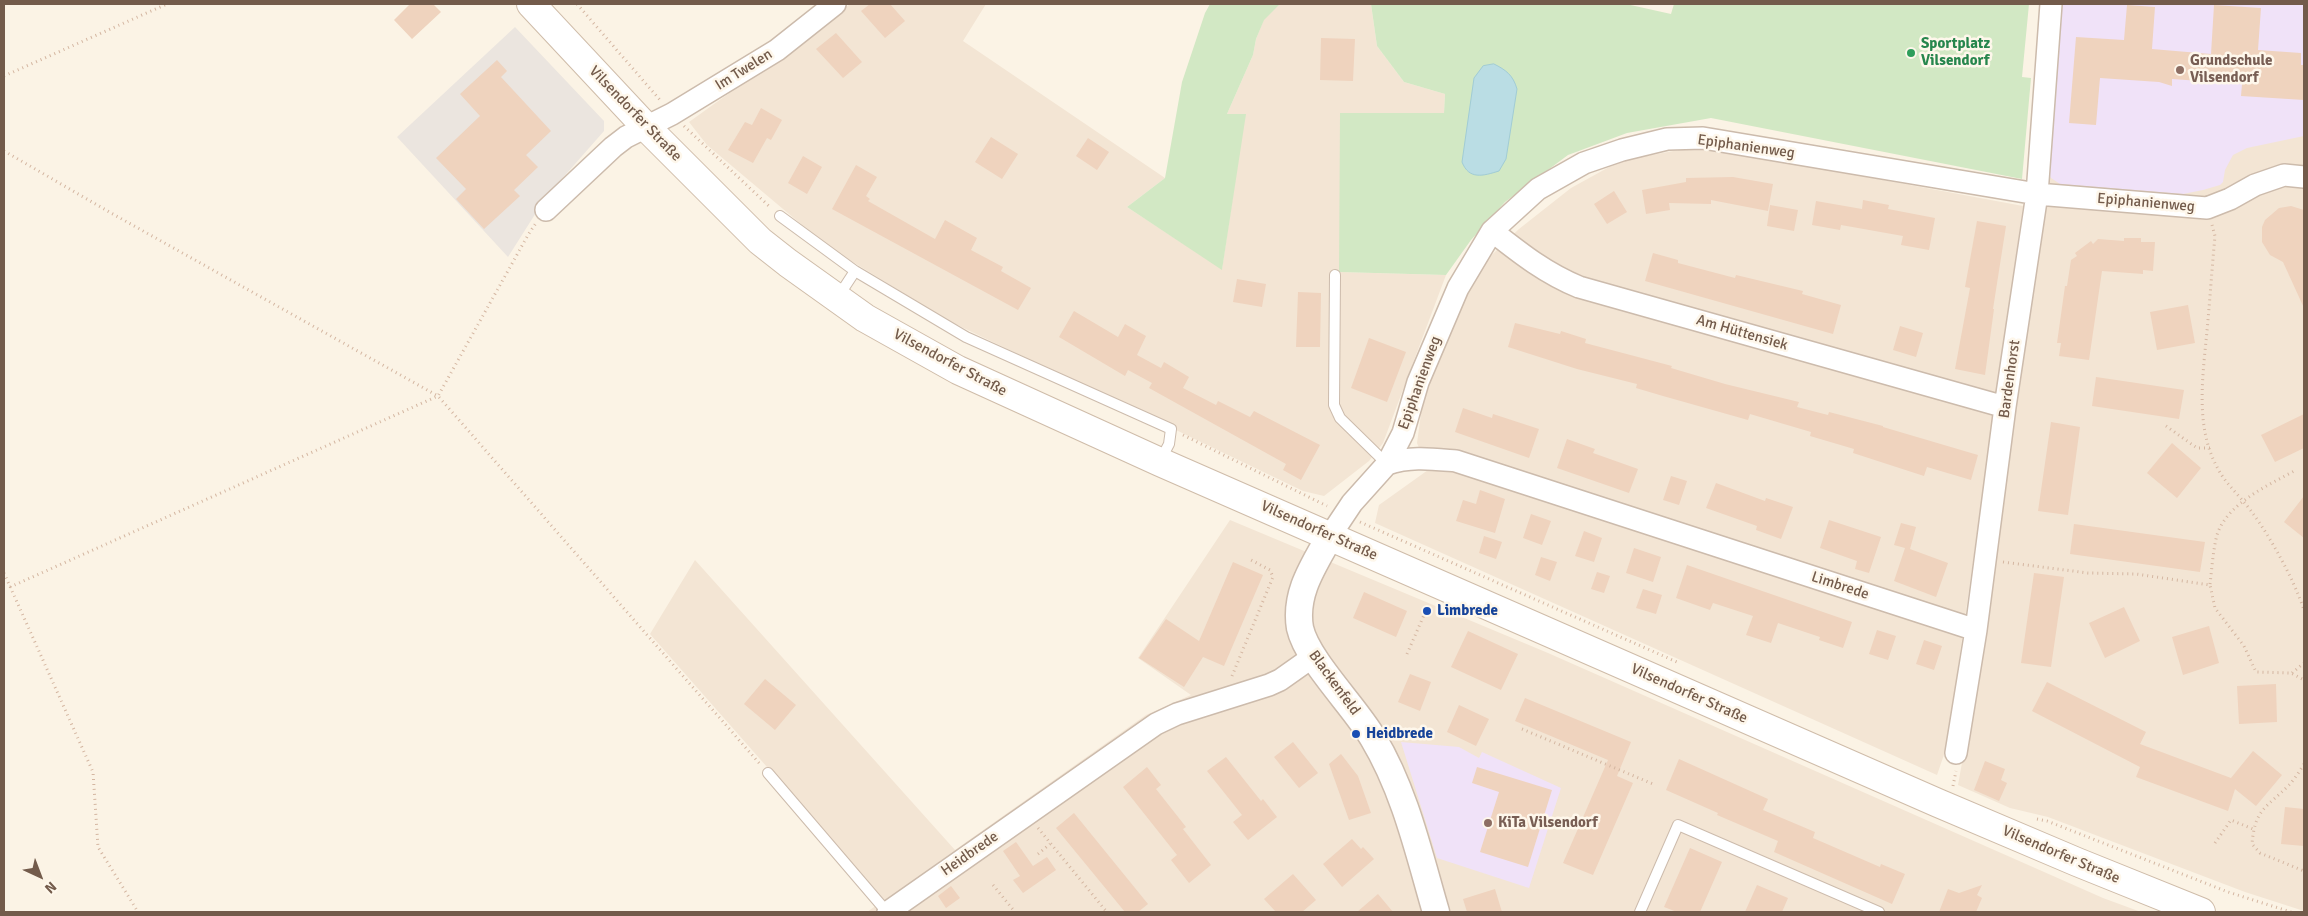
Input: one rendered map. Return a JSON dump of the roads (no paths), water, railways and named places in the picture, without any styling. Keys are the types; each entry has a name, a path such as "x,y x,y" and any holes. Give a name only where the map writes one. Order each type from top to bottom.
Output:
{"main road":[{"name":"Vilsendorfer Straße","path":"531,4 646,127 754,235 788,263 872,322 958,370 1160,462 1337,525 1964,814 2201,912"}],"street":[{"name":"Im Twelen","path":"546,210 612,147 672,114 777,50 835,4"},
{"name":"Bardenhorst","path":"1956,753 1976,630 2005,407 2038,194 2051,4"},
{"name":"Epiphanienweg","path":"1337,525 1387,464 1403,433 1418,382 1458,288 1492,231 1538,189 1584,163 1622,150 1667,140 1703,138 2038,194 2207,208 2230,199 2255,185 2284,175 2304,177"},
{"name":"Am Hüttensiek","path":"1492,231 1530,262 1555,277 1579,286 2005,407"},
{"name":"Limbrede","path":"1387,464 1404,458 1456,461 1976,630"},
{"name":"Blackenfeld","path":"1337,525 1308,575 1300,603 1300,628 1314,656 1366,727 1386,761 1403,802 1436,912"},
{"name":"Heidbrede","path":"887,912 1156,724 1177,714 1280,680 1314,656"}],"lane":[{"path":"780,216 855,271 966,337 1171,429 1169,444 1160,462"},
{"path":"837,298 855,271"},
{"path":"1334,275 1334,405 1340,418 1387,464"},
{"path":"768,774 887,912"},
{"path":"1640,912 1678,826 1879,912"}],"water":[{"path":"1494,64 1508,74 1517,89 1506,159 1499,171 1477,175 1468,172 1462,162 1474,78 1483,66"}],"place":[{"name":"Sportplatz Vilsendorf","path":"1911,53"},
{"name":"Grundschule Vilsendorf","path":"2180,70"},
{"name":"Limbrede","path":"1427,611"},
{"name":"Heidbrede","path":"1356,734"},
{"name":"KiTa Vilsendorf","path":"1488,823"}]}
